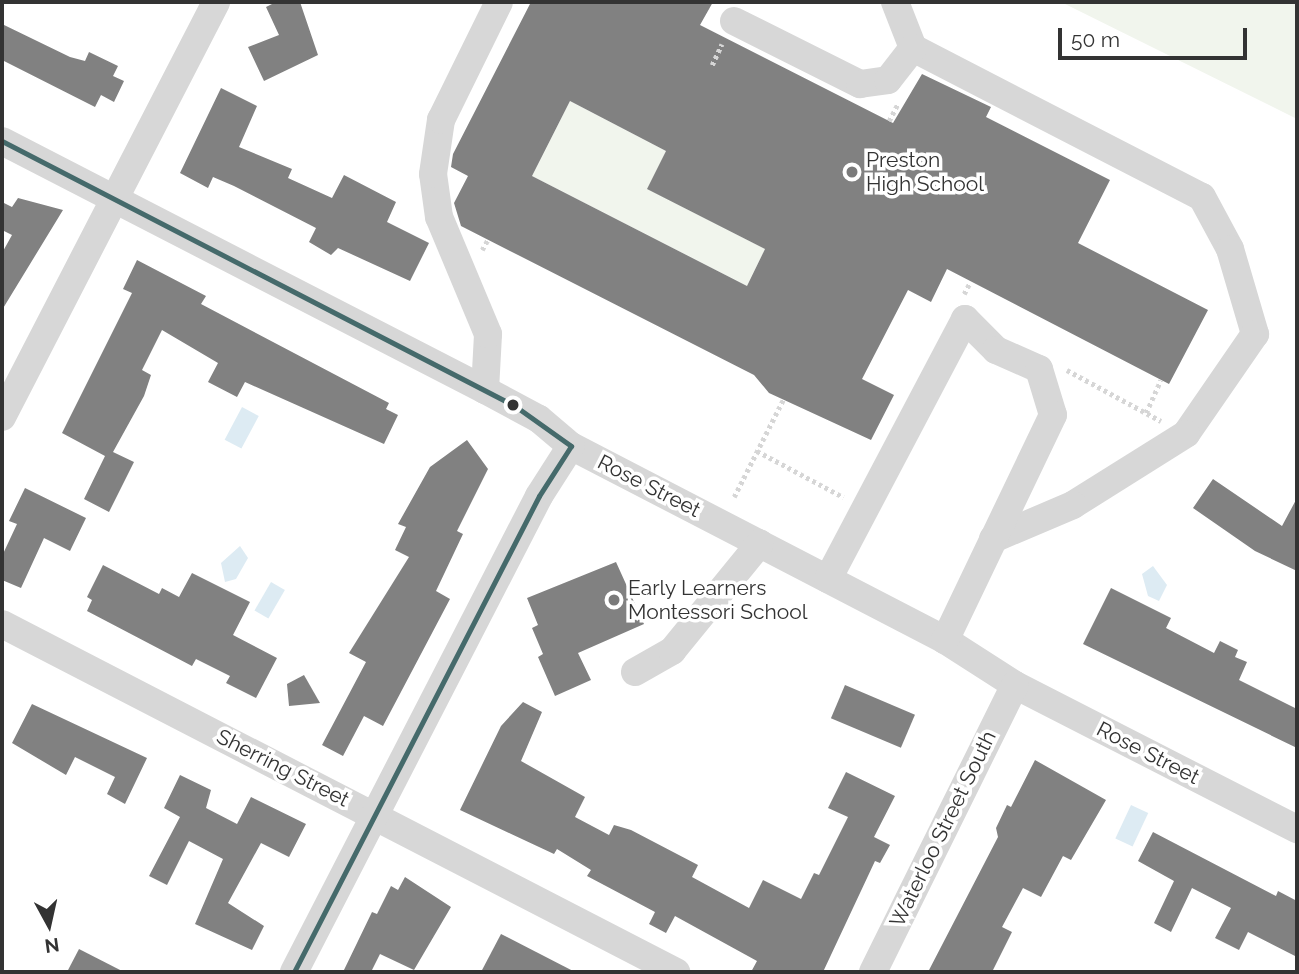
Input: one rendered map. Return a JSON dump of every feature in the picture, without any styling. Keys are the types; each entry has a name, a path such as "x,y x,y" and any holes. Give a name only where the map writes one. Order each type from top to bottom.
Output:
{"street":[{"path":"2,417 216,2"},
{"path":"485,390 488,334 439,216 433,174 441,120 499,2"},
{"path":"895,2 913,48 1202,197 1230,249 1255,334 1186,434 1073,505 993,539"},
{"path":"734,21 860,84 888,80 913,48"},
{"name":"Rose Street","path":"2,141 485,390 538,419 571,446 945,640 1015,685 1297,829"},
{"path":"828,579 965,318 996,350 1039,369 1053,415 945,640"},
{"path":"294,972 539,496 571,446"},
{"path":"635,672 673,651 760,543"},
{"name":"Sherring Street","path":"2,624 676,972"},
{"name":"Waterloo Street South","path":"873,972 1015,685"}],"path":[{"path":"1039,369 1067,370 1186,434"},
{"path":"1146,413 1161,380"},
{"path":"734,497 783,400"},
{"path":"757,451 866,509"}],"shaded area":[{"path":"1061,2 1297,2 1297,119"},
{"path":"570,101 666,151 648,189 765,249 747,286 532,176"},
{"path":"242,407 259,416 241,449 225,440"},
{"path":"240,546 248,558 236,579 225,582 221,563"},
{"path":"1153,566 1167,585 1159,601 1148,596 1142,574"},
{"path":"271,582 285,590 268,619 254,611"},
{"path":"1131,805 1148,813 1133,847 1115,839"}],"building":[{"path":"276,2 300,2 318,55 264,81 248,47 279,35 266,7"},
{"path":"531,2 713,2 700,25 893,123 922,74 991,107 986,117 1110,180 1078,243 1208,310 1169,384 947,269 931,302 908,290 862,379 894,395 871,440 769,393 754,375 461,226 454,203 468,176 451,167 453,154","holes":["570,101 666,151 647,189 765,249 747,286 532,176"]},
{"path":"2,24 70,57 85,61 89,52 118,66 113,76 124,81 114,102 101,95 95,107 2,60"},
{"path":"221,88 257,106 239,147 292,169 288,178 332,198 344,175 396,202 387,222 429,243 410,281 338,248 331,255 309,242 316,228 234,186 213,177 208,188 180,173"},
{"path":"18,198 63,210 2,310 2,253 12,235 2,230 2,202 12,207"},
{"path":"137,260 206,296 201,304 389,403 386,409 398,415 384,444 245,382 237,397 208,382 218,363 162,330 142,370 151,375 144,396 113,452 134,462 109,512 84,499 105,456 62,433 132,293 123,289"},
{"path":"467,440 488,469 457,531 463,534 436,591 450,599 383,726 364,716 343,756 322,745 366,662 349,653 409,557 395,550 406,527 398,524 430,467"},
{"path":"1213,479 1282,526 1297,498 1297,571 1255,551 1193,508"},
{"path":"25,488 86,518 70,551 44,538 21,588 2,580 2,556 17,524 9,521"},
{"path":"616,562 644,624 578,653 591,680 555,696 538,657 543,654 532,628 538,625 527,598"},
{"path":"103,565 159,594 162,588 179,597 192,573 250,602 233,635 277,658 256,698 226,683 230,676 196,659 192,666 87,611 92,600 87,597"},
{"path":"1111,588 1171,618 1166,628 1214,653 1220,641 1238,650 1235,657 1247,662 1239,680 1297,709 1297,748 1083,644"},
{"path":"304,675 320,703 289,706 287,684"},
{"path":"845,685 915,715 901,748 831,718"},
{"path":"523,702 542,712 521,761 585,797 575,817 609,835 614,825 631,830 698,865 692,877 749,908 763,880 801,899 814,873 819,875 848,817 828,808 846,772 895,796 874,837 890,845 880,863 875,861 823,972 751,972 757,961 675,916 666,933 649,924 655,912 587,876 591,870 557,849 554,854 460,810 501,726"},
{"path":"32,704 147,758 125,804 107,794 115,777 75,757 66,775 12,743"},
{"path":"1035,760 1106,800 1071,860 1063,856 1041,897 1023,888 1002,927 1012,932 992,972 928,972 998,837 996,828 1007,805 1011,807"},
{"path":"180,775 211,790 206,808 237,824 251,797 306,824 289,857 261,843 228,903 264,926 252,950 195,924 223,859 189,841 167,885 149,876 180,817 164,808"},
{"path":"1153,832 1276,896 1278,891 1297,901 1297,957 1248,932 1239,950 1215,938 1231,908 1192,888 1171,932 1154,923 1174,881 1138,861"},
{"path":"405,877 451,907 414,970 380,954 371,972 343,972 372,912 377,914 391,886 398,890"},
{"path":"501,934 575,972 481,972"},
{"path":"79,949 124,972 67,972"}],"transit line":[{"path":"2,141 515,406 571,446 539,496 294,972"}],"place":[{"name":"Preston High School","path":"852,172"},
{"name":"Early Learners Montessori School","path":"614,600"}]}
